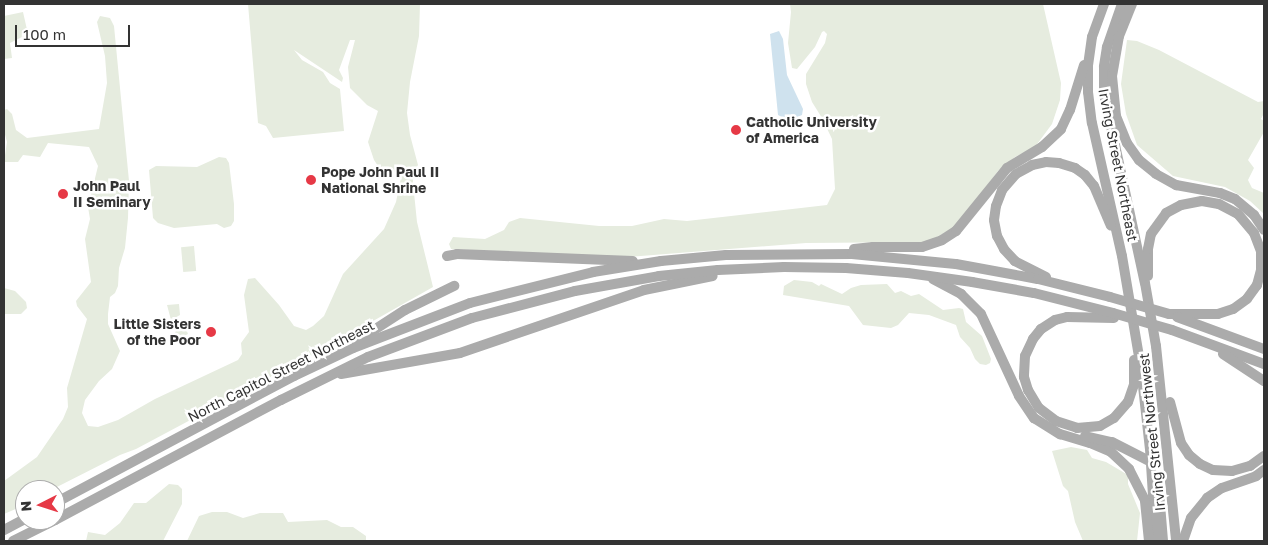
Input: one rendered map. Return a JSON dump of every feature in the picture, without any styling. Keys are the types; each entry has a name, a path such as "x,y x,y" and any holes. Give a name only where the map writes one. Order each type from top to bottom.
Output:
{"main road":[{"name":"Irving Street Northeast","path":"1104,4 1092,37 1088,74 1089,108 1122,256 1135,332"},
{"name":"Irving Street Northeast","path":"1122,4 1108,47 1104,67 1104,94 1150,304 1152,321"},
{"path":"1132,4 1119,36 1112,76 1116,116 1127,143 1139,160 1156,174 1183,187 1220,193 1235,199 1250,210 1264,230"},
{"path":"830,253 873,247 922,247 937,242 956,231 968,219 1003,172 1016,161 1042,147 1060,129 1070,110 1092,37"},
{"path":"1065,286 1015,261 1004,250 997,236 994,215 1000,195 1009,181 1027,168 1041,163 1059,163 1075,168 1085,175 1099,195 1122,256"},
{"path":"1150,304 1148,250 1151,234 1158,222 1171,210 1192,201 1213,202 1229,208 1247,223 1259,245 1262,270 1254,290 1238,306 1223,313 1169,314"},
{"name":"North Capitol Street Northeast","path":"65,498 335,356 426,318 490,297 572,276 661,261 753,254 830,253 936,261 1065,286 1110,297 1169,314 1264,349"},
{"path":"447,256 457,254 661,261"},
{"path":"65,515 324,378 409,340 472,318 528,302 630,280 741,269 839,268 926,275 1006,288 1114,316 1136,319 1201,340 1264,364"},
{"path":"324,378 460,353 644,290 741,269"},
{"path":"926,275 961,294 977,308 988,324 1023,403 1039,422 1054,431 1106,449 1129,469 1145,501 1149,541"},
{"path":"335,356 405,310 454,286"},
{"path":"1114,316 1067,317 1046,326 1033,339 1024,362 1026,384 1035,402 1050,418 1063,424 1083,428 1105,424 1118,414 1128,402 1134,385 1135,332"},
{"name":"Irving Street Northwest","path":"1152,321 1176,541"},
{"name":"Irving Street Northwest","path":"1135,332 1151,462 1156,541"},
{"path":"1201,340 1264,381"},
{"path":"1156,346 1165,367 1176,432 1189,455 1204,466 1227,472 1250,466 1264,456"},
{"path":"1054,431 1106,440 1151,462"},
{"path":"1183,541 1191,518 1207,498 1222,488 1250,478 1264,470"},
{"path":"1152,473 1159,490 1163,541"},
{"path":"1250,478 1264,482"},
{"path":"13,541 35,530"}],"shaded area":[{"path":"248,4 420,4 419,36 410,82 407,113 410,135 418,165 413,174 417,222 433,287 329,346 136,449 65,483 65,480 15,480 15,509 4,514 4,481 37,457 63,419 68,407 67,388 87,319 77,306 76,301 91,282 85,239 90,219 88,207 98,166 89,147 48,143 40,157 23,155 18,162 4,162 7,142 4,131 4,110 7,109 12,114 16,130 27,138 99,129 107,83 105,56 97,22 100,16 110,18 114,26 129,181 128,218 125,248 119,268 118,286 115,293 110,297 108,314 108,324 120,351 112,369 99,381 85,400 82,413 88,426 98,427 118,420 155,399 238,360 242,354 241,343 249,332 244,295 248,279 255,278 279,305 294,326 306,330 313,326 324,316 343,274 384,229 396,202 402,173 380,169 374,160 368,142 378,111 367,105 350,88 348,67 355,40 350,40 339,70 343,78 342,82 294,50 302,60 323,72 330,83 340,89 344,131 273,138 266,126 258,123"},
{"path":"790,4 1043,4 1061,83 1060,100 1052,124 1035,147 1015,157 998,171 957,226 928,242 806,243 628,257 451,249 449,244 453,237 485,239 504,230 509,222 520,218 599,226 632,226 664,219 687,221 827,205 835,189 832,139 812,102 806,84 806,74 825,43 827,34 824,31 822,32 815,47 797,69 792,68 788,43"},
{"path":"23,12 28,34 10,43 12,58 4,59 4,16"},
{"path":"1127,40 1137,41 1159,50 1258,102 1264,101 1264,113 1261,119 1264,121 1264,132 1248,160 1254,168 1248,180 1252,188 1264,193 1264,214 1250,201 1225,187 1173,176 1137,145 1126,114 1121,84"},
{"path":"219,157 226,158 229,163 234,204 234,221 231,226 224,228 217,224 174,228 158,223 153,218 149,170 156,166 197,167"},
{"path":"194,246 196,271 183,272 181,247"},
{"path":"794,280 812,282 819,286 821,284 842,294 851,288 861,285 887,284 895,293 901,291 911,296 919,294 943,310 963,309 966,322 982,336 991,359 990,363 986,365 980,364 975,359 970,348 960,337 956,325 929,315 909,313 898,325 891,328 863,325 849,306 783,295 784,286"},
{"path":"4,288 15,291 26,302 27,308 21,314 4,314"},
{"path":"179,304 180,315 171,320 167,305"},
{"path":"185,326 188,334 182,337 183,340 177,344 175,332"},
{"path":"1071,447 1087,450 1092,458 1106,462 1128,475 1128,484 1140,513 1137,541 1083,541 1075,522 1068,491 1063,486 1052,451"},
{"path":"169,484 178,485 182,489 182,504 163,541 86,541 88,532 105,535 120,523 134,503 146,503"},
{"path":"212,512 227,512 243,518 260,513 283,513 288,522 327,520 341,527 353,527 366,536 366,540 187,541 199,516"}],"water":[{"path":"779,31 783,39 787,75 803,109 802,115 797,117 784,118 778,115 770,34"}],"place":[{"name":"Catholic University of America","path":"736,130"},
{"name":"Pope John Paul II National Shrine","path":"311,180"},
{"name":"John Paul II Seminary","path":"63,194"},
{"name":"Little Sisters of the Poor","path":"211,332"}]}
